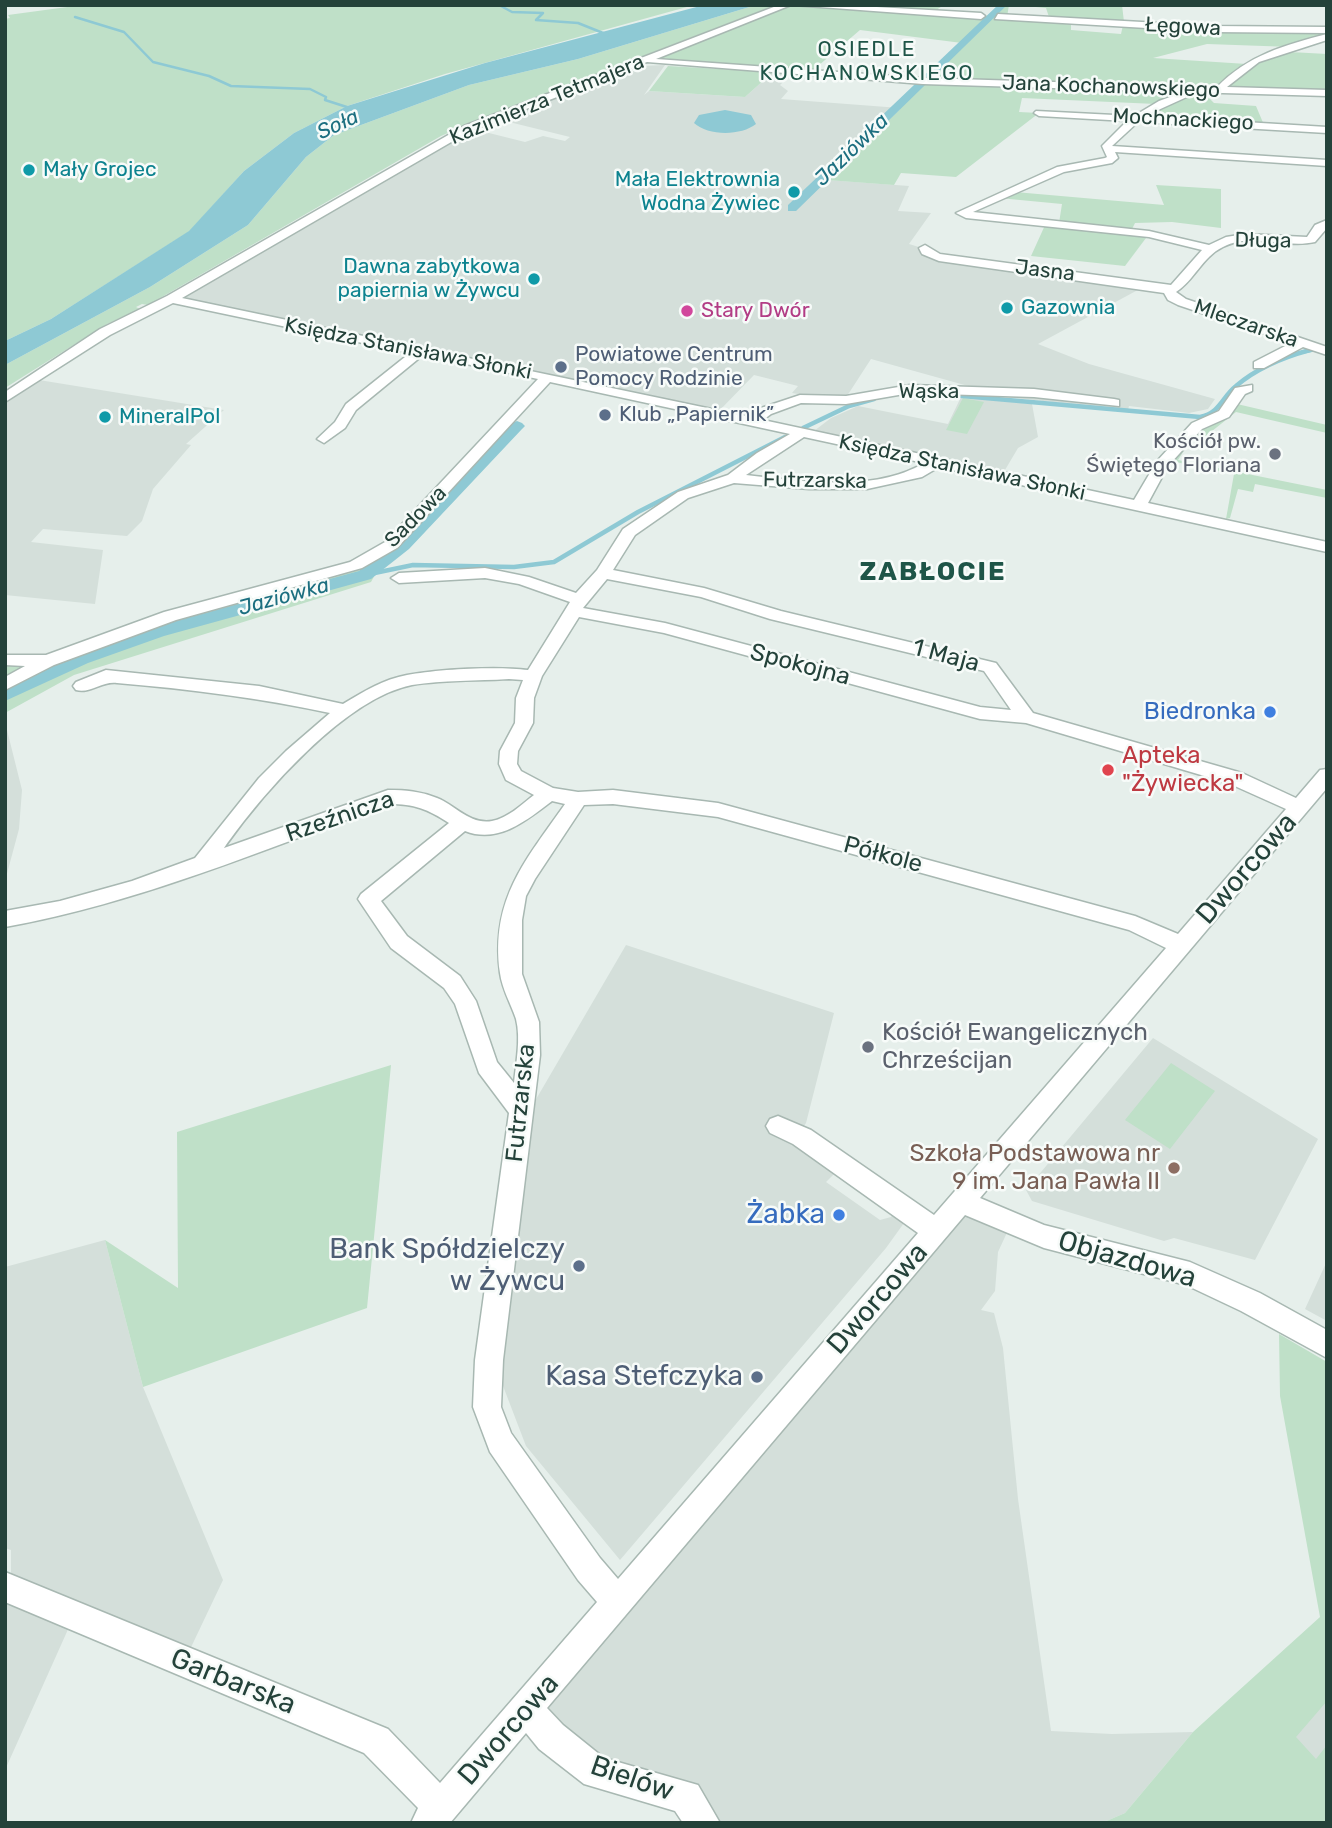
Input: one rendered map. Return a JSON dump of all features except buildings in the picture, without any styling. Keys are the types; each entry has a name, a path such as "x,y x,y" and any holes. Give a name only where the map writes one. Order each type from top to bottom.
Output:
{"street":[{"name":"Kazimierza Tetmajera","path":"171,299 468,128 787,5"},
{"path":"797,5 981,16"},
{"name":"Łęgowa","path":"998,17 1214,29 1327,30"},
{"name":"Łęgowa","path":"1219,90 1234,73 1256,58 1327,37"},
{"name":"Jana Kochanowskiego","path":"645,61 926,81 1327,93"},
{"path":"1202,90 1169,99 1135,117 1107,146 1110,149 1327,163"},
{"name":"Mochnackiego","path":"1040,113 1327,130"},
{"name":"Jasna","path":"1110,149 1113,158 1108,161 1061,169 962,213 1149,234 1210,249"},
{"name":"Długa","path":"1169,290 1175,288 1210,249 1224,239 1311,240 1319,226 1327,223"},
{"name":"Jasna","path":"925,248 928,254 939,257 1169,290"},
{"name":"Mleczarska","path":"1169,290 1172,297 1182,302 1316,348"},
{"path":"5,398 105,332 171,299"},
{"name":"Księdza Stanisława Słonki","path":"171,299 547,377 1327,547"},
{"path":"1259,365 1316,348"},
{"path":"324,439 340,425 351,408 420,351"},
{"name":"Sadowa","path":"5,684 48,661 170,617 356,565 379,554 433,501 547,377"},
{"path":"1139,506 1162,464 1197,426 1224,414 1240,391 1247,388"},
{"name":"Wąska","path":"751,423 766,411 800,400 846,400 910,389 1034,393 1114,403"},
{"name":"Futrzarska","path":"618,1603 589,1569 500,1442 486,1407 489,1360 528,1070 528,1022 511,974 511,920 516,896 526,876 578,799 548,794 513,775 508,764 509,751 524,723 525,698 533,676 576,605 603,573 618,545 640,523 683,495 733,478 762,456 800,434"},
{"name":"Futrzarska","path":"733,478 803,485 851,485 896,479 929,468 935,463"},
{"name":"Spokojna","path":"399,578 485,573 523,580 576,605 980,713 1027,717"},
{"name":"1 Maja","path":"603,573 704,593 776,615 990,667 1003,681 1013,702 1027,717"},
{"name":"Sadowa","path":"5,660 48,661"},
{"name":"Rzeźnicza","path":"201,865 215,843 290,758 327,722 347,710 395,683 409,680 509,673 533,676"},
{"path":"82,686 106,676 259,692 347,710"},
{"path":"1027,717 1235,778 1299,807"},
{"name":"Dworcowa","path":"434,1815 527,1710 1327,775"},
{"name":"Rzeźnicza","path":"5,919 60,909 201,865 388,797 405,795 421,799 461,823 479,829 495,830 514,821 548,794"},
{"name":"Półkole","path":"578,799 614,797 719,810 1123,920 1181,945"},
{"path":"461,823 368,899 399,942 452,982 465,1001 487,1066 521,1110"},
{"path":"778,1126 802,1137 936,1231"},
{"name":"Objazdowa","path":"962,1201 985,1214 1031,1232 1170,1268 1203,1281 1279,1317 1327,1345"},
{"name":"Garbarska","path":"5,1587 376,1741 414,1776 434,1815"},
{"name":"Bielów","path":"527,1710 551,1737 596,1772 686,1797 703,1823"}],"shaded area":[{"path":"665,65 644,95 649,91 745,97 773,72 790,75 780,85 788,91 781,99 900,108 828,180 909,186 898,211 931,213 909,244 922,248 920,255 1147,285 1038,344 1089,364 1215,399 1208,409 1189,413 1129,406 1128,410 977,394 979,389 871,359 847,396 815,397 792,393 798,386 754,375 717,413 180,299 473,129 525,142 543,136 565,141 570,137 497,119 600,78 642,66"},
{"path":"39,380 224,410 186,444 191,445 153,489 142,521 127,536 43,529 31,542 103,550 95,604 5,595 5,403"},
{"path":"961,397 1032,404 1038,437 1018,448 1005,470 814,431 831,418 858,406 948,424"},
{"path":"5,722 22,790 19,829 5,881"},
{"path":"626,945 834,1013 806,1123 802,1129 836,1172 826,1182 880,1220 891,1217 897,1207 909,1216 886,1248 620,1560 526,1446 495,1365 535,1101"},
{"name":"Szkoła Podstawowa nr 9 im. Jana Pawła II","path":"1153,1038 1318,1139 1255,1260 1174,1238 1164,1241 1032,1201 1026,1190"},
{"path":"962,1201 1010,1226 998,1252 995,1291 981,1310 994,1313 1003,1348 1018,1499 1051,1731 1112,1734 1193,1732 1125,1813 1102,1823 703,1823 596,1772 527,1710"},
{"path":"105,1240 143,1387 223,1580 184,1662 74,1616 81,1603 11,1577 11,1550 5,1548 5,1267"},
{"path":"1327,1261 1327,1321 1305,1309"},
{"path":"5,1588 74,1616 5,1770"},
{"path":"1327,1618 1327,1763 1308,1764 1257,1711"}],"green space":[{"path":"82,5 694,5 445,74 347,106 294,133 244,171 190,231 51,319 5,341 5,19 10,18 8,15"},
{"path":"756,5 776,5 441,136 148,305 136,307 140,309 107,324 5,388 5,365 150,287 248,225 306,157 334,135 469,85 578,59"},
{"path":"820,5 944,5 933,12 991,16 1001,7 994,5 1009,5 1007,17 1050,20 1046,8 1015,5 1122,5 1124,22 1071,22 1071,30 1121,34 1123,25 1327,30 1327,37 1292,47 1207,44 1153,58 1247,64 1276,53 1327,54 1327,93 1202,91 1214,103 1256,106 1264,125 1134,118 1156,104 1022,98 1019,112 1039,113 956,177 901,173 894,185 827,180 900,109 895,108 962,43 860,30 811,72 660,58 790,6 882,10"},
{"path":"668,66 773,72 745,97 649,91"},
{"path":"1156,185 1221,189 1221,228 1172,222 1135,223 1131,231 1149,234 1125,266 1031,256 1046,223 1059,223 1062,204 999,198 1015,192 1164,205"},
{"path":"963,398 984,402 967,434 946,430"},
{"path":"1237,404 1327,425 1327,433 1236,412 1202,439 1192,438 1178,460 1327,490 1327,498 1255,484 1253,492 1238,489 1230,518 1226,519 1234,474 1166,460 1199,426"},
{"path":"379,546 391,546 371,582 74,675 5,713 5,656 48,661 362,558"},
{"path":"1171,1063 1215,1091 1170,1149 1125,1120"},
{"path":"391,1065 367,1308 143,1387 105,1240 178,1288 177,1132"},
{"path":"1279,1334 1327,1362 1327,1701 1296,1737 1316,1759 1327,1745 1327,1823 1102,1823 1125,1813 1193,1732 1320,1617 1280,1396"}],"water":[{"name":"Soła","path":"704,5 756,5 578,59 469,85 334,135 306,157 248,225 150,287 5,365 5,341 51,319 189,231 244,171 294,133 347,106 485,63"},
{"path":"725,110 751,115 756,124 742,131 725,133 707,130 694,123 699,115"}],"waterway":[{"path":"499,5 512,12 543,13 536,20 578,23 608,35"},
{"name":"Jaziówka","path":"792,208 1003,5"},
{"name":"Soła","path":"75,17 124,32 153,62 209,76 231,86 310,89 326,97 325,100 353,109"},
{"path":"1306,351 1318,349"},
{"path":"1306,351 1310,350"},
{"path":"940,394 1200,417 1212,412 1231,390 1253,374 1306,351"},
{"path":"803,428 849,406 874,399"},
{"name":"Jaziówka","path":"5,695 81,659 157,632 365,575 403,545 517,426"},
{"path":"365,575 413,565 514,567 554,562 638,512 785,437"}],"place":[{"name":"Mały Grojec","path":"29,170"},
{"name":"Mała Elektrownia Wodna Żywiec","path":"794,192"},
{"name":"Dawna zabytkowa papiernia w Żywcu","path":"534,279"},
{"name":"Gazownia","path":"1007,308"},
{"name":"Stary Dwór","path":"687,311"},
{"name":"Powiatowe Centrum Pomocy Rodzinie","path":"561,367"},
{"name":"Klub „Papiernik”","path":"605,415"},
{"name":"MineralPol","path":"105,417"},
{"name":"Kościół pw. Świętego Floriana","path":"1275,454"},
{"name":"Biedronka","path":"1270,712"},
{"name":"Apteka \"Żywiecka\"","path":"1108,770"},
{"name":"Kościół Ewangelicznych Chrześcijan","path":"868,1047"},
{"name":"Szkoła Podstawowa nr 9 im. Jana Pawła II","path":"1174,1168"},
{"name":"Żabka","path":"839,1215"},
{"name":"Bank Spółdzielczy w Żywcu","path":"579,1266"},
{"name":"Kasa Stefczyka","path":"757,1377"}],"district":[{"name":"OSIEDLE KOCHANOWSKIEGO","path":"867,62"},
{"name":"ZABŁOCIE","path":"933,572"}]}
